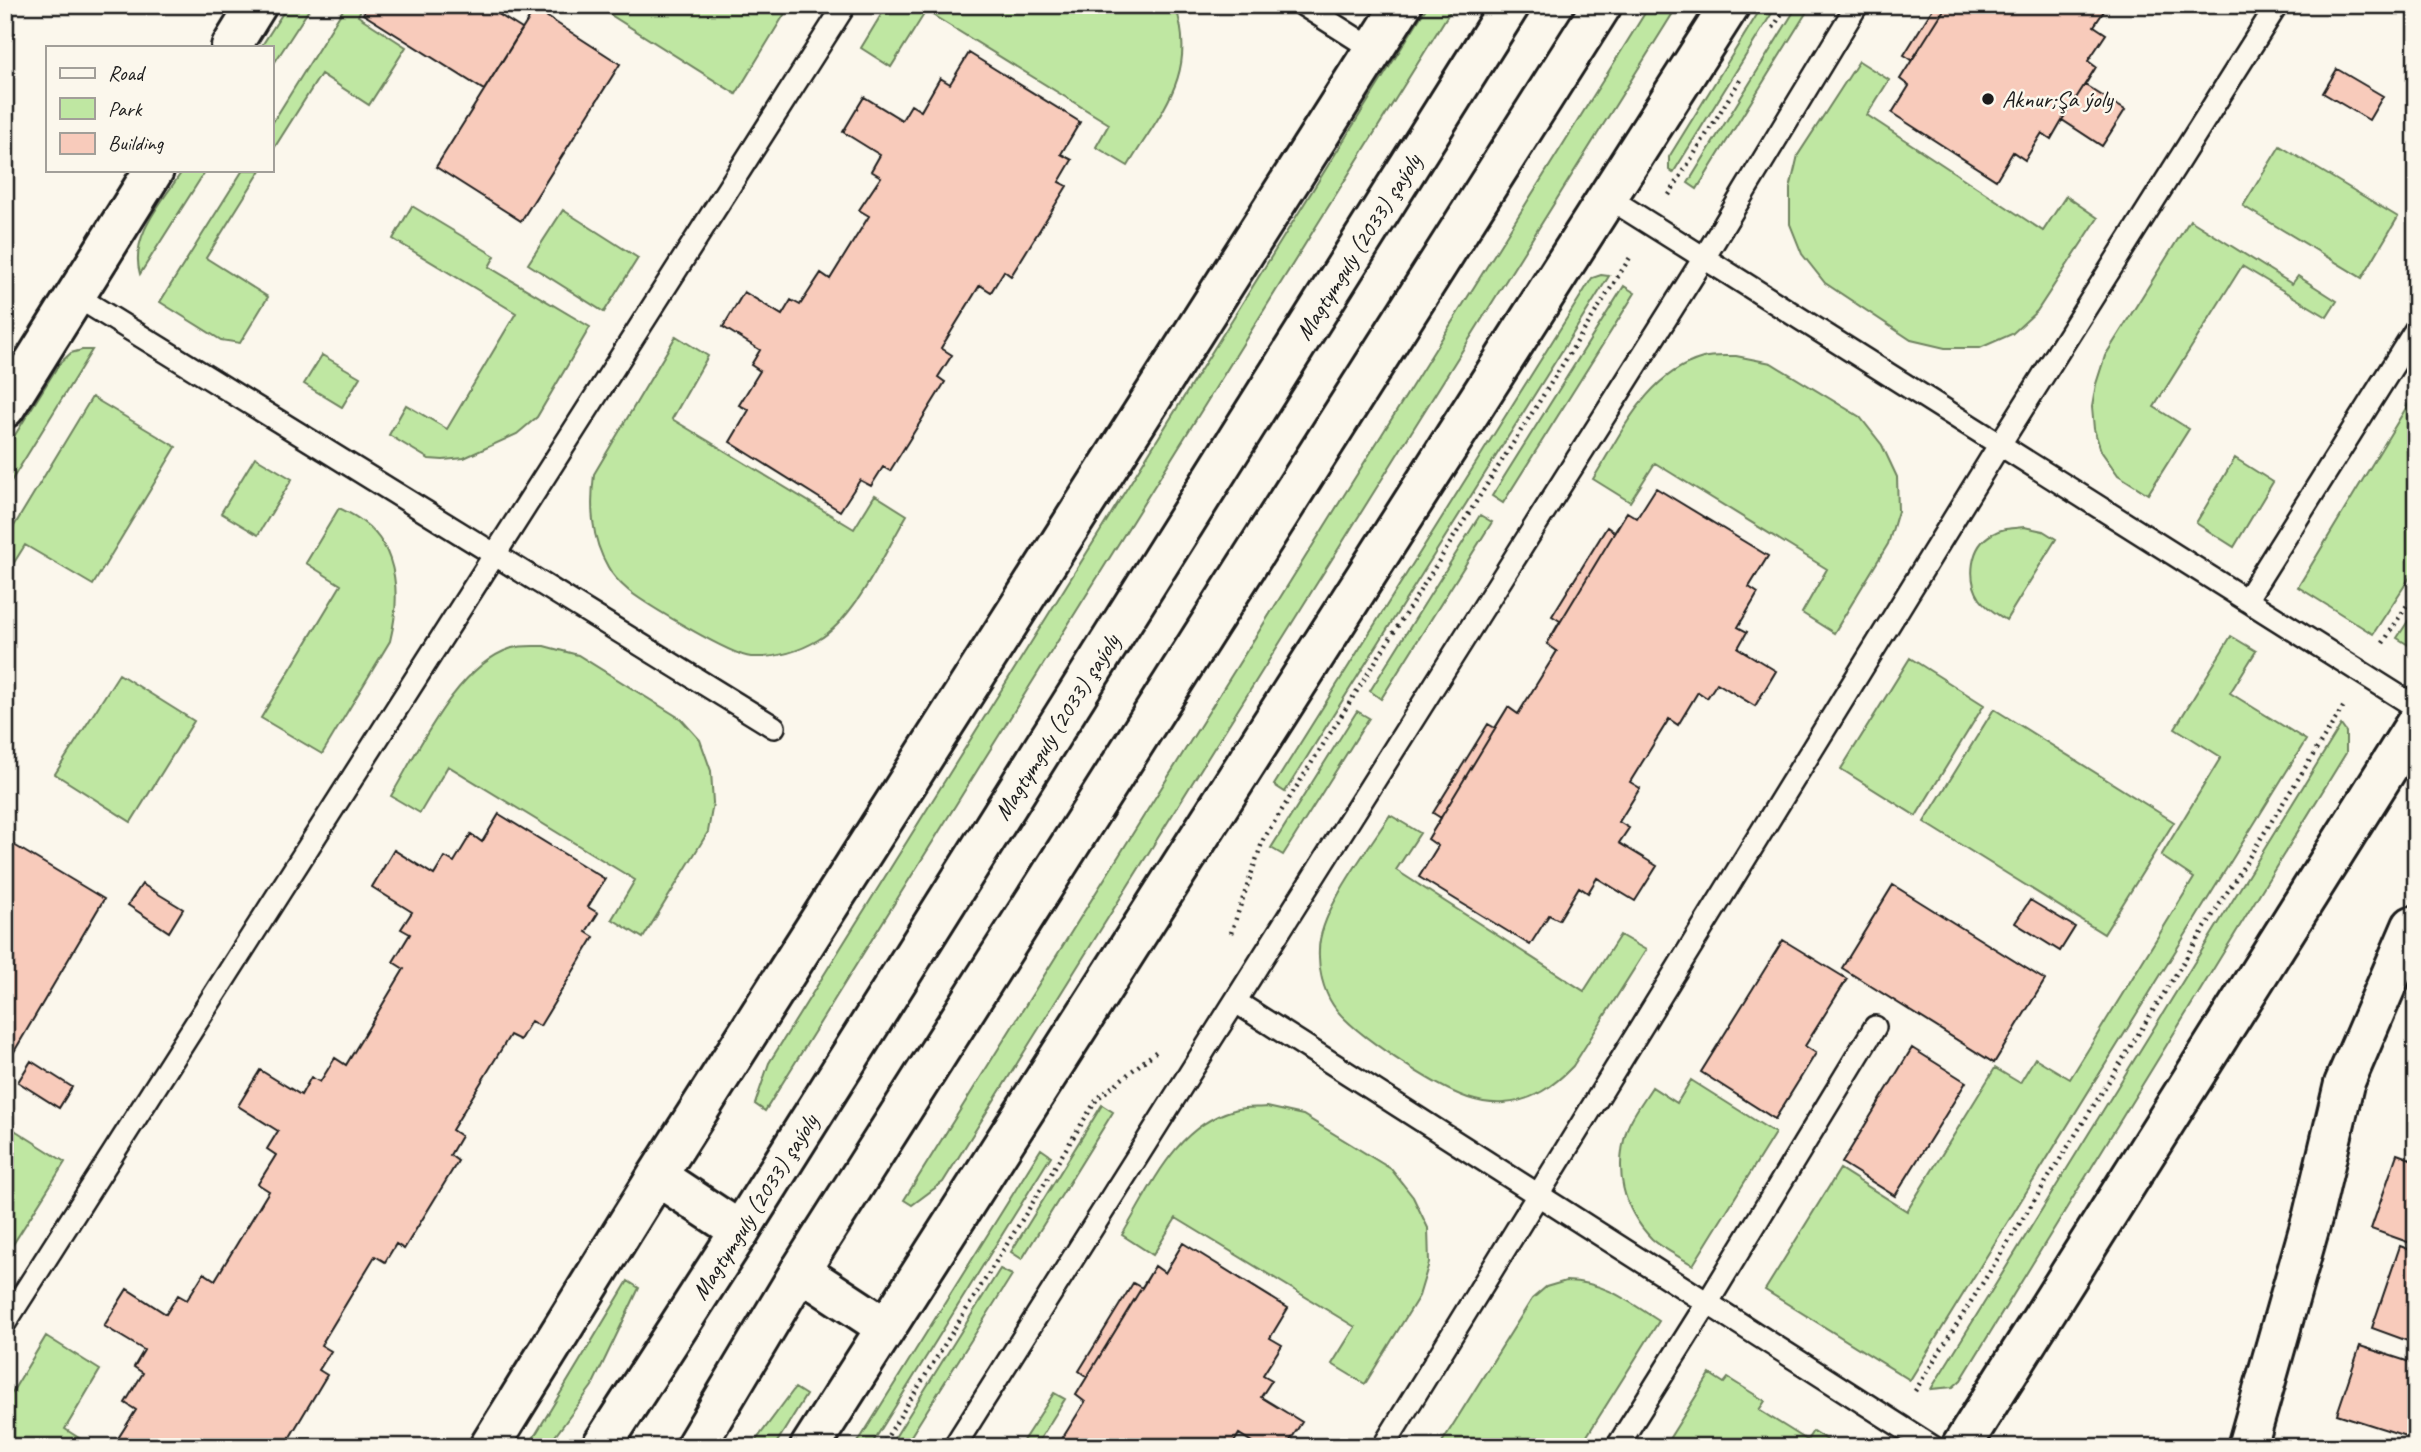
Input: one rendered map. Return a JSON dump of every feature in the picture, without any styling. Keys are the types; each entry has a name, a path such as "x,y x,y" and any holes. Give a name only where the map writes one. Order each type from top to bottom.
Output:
{"street":[{"path":"232,46 257,5"},
{"path":"489,1447 657,1176 1402,5"},
{"name":"Magtymguly (2033) şaýoly","path":"601,1447 740,1231 1510,5"},
{"path":"695,1447 800,1271 1602,5"},
{"path":"810,1447 1730,5"},
{"path":"5,408 154,172"},
{"path":"1961,1447 2416,723"},
{"path":"2247,1447 2313,1215 2344,1084 2412,926"},
{"path":"657,1176 740,1231"},
{"path":"800,1271 885,1327"}],"lane":[{"path":"5,1323 845,5"},
{"path":"1303,5 1374,50"},
{"path":"954,1447 1704,258 1857,5"},
{"path":"1383,1447 2000,444 2277,5"},
{"path":"1608,198 2416,707"},
{"path":"76,296 774,727"},
{"path":"2246,600 2416,329"},
{"path":"1236,1002 1933,1447"},
{"path":"1617,1447 1875,1027"}],"path":[{"path":"1773,28 1787,5"},
{"path":"1227,945 1263,840 1744,75"},
{"path":"1895,1423 2416,590"},
{"path":"881,1447 1097,1100 1168,1042"}],"green space":[{"path":"288,5 312,5 273,65 273,46 262,46"},
{"path":"346,5 363,5 358,16 406,47 369,105 321,74 273,150 273,122"},
{"path":"595,5 790,5 736,94"},
{"path":"887,5 1175,5 1181,29 1179,72 1164,109 1128,166 1096,147 1109,124 926,11 891,67 861,48"},
{"path":"1428,5 1454,5 765,1111 755,1104 769,1063"},
{"path":"1650,5 1678,5 943,1182 912,1205 904,1200"},
{"path":"1763,5 1777,5 1673,173 1669,170 1669,157"},
{"path":"1798,5 1811,5 1697,189 1688,183"},
{"path":"1859,61 1889,80 1867,115 2043,231 2066,196 2098,218 2037,311 2012,334 1980,348 1945,348 1911,340 1825,283 1802,254 1790,224 1790,189 1798,155"},
{"path":"2280,146 2398,217 2362,278 2243,206"},
{"path":"182,172 205,172 140,274 139,246 158,207"},
{"path":"242,172 260,172 206,258 268,297 240,343 221,340 160,302"},
{"path":"412,206 495,256 489,267 590,327 537,417 517,434 464,458 429,459 389,435 406,405 447,429 516,313 393,239"},
{"path":"563,210 638,258 604,312 528,264"},
{"path":"2190,220 2292,284 2298,276 2337,301 2327,317 2242,266 2154,407 2189,429 2148,494 2118,475 2101,451 2094,429 2092,407 2105,356"},
{"path":"1609,276 1285,792 1274,785 1592,278"},
{"path":"1624,286 1635,293 1503,503 1492,496"},
{"path":"676,336 708,356 672,419 854,529 875,495 907,515 857,601 832,630 802,648 786,653 751,657 726,648 629,591 612,573 602,556 593,522 594,474"},
{"path":"92,350 5,491 5,451 59,364 71,353"},
{"path":"322,355 360,377 342,407 304,384"},
{"path":"1736,356 1771,363 1860,417 1882,445 1897,477 1898,511 1888,544 1834,633 1802,613 1827,569 1655,463 1630,502 1593,479 1638,407 1666,377 1703,358"},
{"path":"92,397 176,447 93,585 25,545 5,577 5,541"},
{"path":"2409,403 2416,407 2416,568 2373,634 2298,587"},
{"path":"255,457 292,479 258,535 221,513"},
{"path":"2235,458 2273,482 2234,547 2196,523"},
{"path":"339,508 363,522 384,546 394,577 395,609 390,641 322,754 261,718 341,585 306,563"},
{"path":"1480,515 1492,522 1381,699 1370,691"},
{"path":"2024,527 2043,531 2056,539 2006,620 1980,599 1973,582 1973,564 1979,546 1985,539 2004,529"},
{"path":"2416,609 2416,648 2415,649 2397,638"},
{"path":"2231,636 2256,651 2230,693 2306,740 1910,1380 1765,1290 1840,1169 1907,1211 1995,1068 2020,1083 2035,1058 2070,1079 2194,878 2161,856 2221,757 2175,728"},
{"path":"544,646 578,655 681,719 700,740 711,771 713,803 708,832 643,938 612,919 635,880 448,766 420,813 391,796 441,711 474,672 492,657 512,648"},
{"path":"1910,658 1984,705 1916,816 1841,769"},
{"path":"119,674 194,721 131,822 55,774"},
{"path":"1994,709 2174,822 2104,934 1924,822"},
{"path":"1357,711 1369,718 1283,855 1271,848"},
{"path":"2341,725 2346,732 2346,753 1961,1380 1953,1387 1931,1389"},
{"path":"1390,815 1420,833 1396,870 1584,991 1620,935 1646,950 1573,1066 1534,1096 1515,1102 1490,1103 1454,1092 1375,1044 1343,1017 1329,999 1319,964 1321,934 1347,880"},
{"path":"1691,1080 1775,1133 1693,1265 1656,1243 1642,1227 1627,1201 1621,1174 1627,1129 1652,1087 1677,1103"},
{"path":"1102,1105 1113,1112 1022,1259 1011,1252"},
{"path":"1267,1107 1303,1115 1391,1169 1413,1197 1428,1228 1429,1263 1419,1296 1365,1384 1332,1364 1355,1327 1176,1218 1153,1255 1122,1235 1155,1179 1180,1144 1213,1118 1234,1110"},
{"path":"5,1124 65,1162 5,1257"},
{"path":"1041,1149 1051,1156 870,1447 855,1447"},
{"path":"1000,1269 1012,1275 904,1447 889,1447"},
{"path":"628,1281 639,1288 592,1386 547,1447 528,1447"},
{"path":"1566,1281 1604,1289 1659,1321 1580,1447 1439,1447 1532,1299 1546,1287"},
{"path":"46,1336 100,1370 65,1429 93,1447 5,1447 5,1404"},
{"path":"1710,1374 1724,1383 1728,1378 1765,1401 1759,1410 1807,1440 1813,1431 1838,1447 1664,1447"},
{"path":"795,1388 806,1395 774,1447 751,1447"},
{"path":"1054,1393 1065,1399 1035,1447 1019,1447"}],"building":[{"path":"369,5 484,5 522,29 484,90 363,14"},
{"name":"Aknur;Şa ýoly","path":"1935,5 2108,5 2094,26 2106,34 2088,61 2096,67 2085,85 2125,110 2102,146 2062,120 2051,139 2042,133 2025,160 2013,152 1996,180 1892,113 1909,86 1900,79 1912,60 1904,55"},
{"name":"Aknur;Şa ýoly","path":"1947,5 2108,5 2094,26 2106,34 2088,61 2096,67 2051,139 2042,133 2025,160 2013,152 1996,180 1892,113 1909,86 1900,79"},
{"path":"535,9 620,64 521,221 436,167"},
{"path":"969,53 1080,122 1061,154 1072,160 1059,182 1067,186 1011,276 1004,271 991,292 980,285 941,348 952,355 938,377 945,382 890,471 883,467 871,486 860,480 840,511 730,442 749,410 739,405 760,371 751,365 760,350 723,327 744,292 782,315 791,300 800,305 821,273 830,279 869,216 859,210 881,177 871,171 880,155 843,132 864,97 902,120 911,105 921,111 940,78 950,84"},
{"path":"2337,69 2383,96 2369,120 2323,93"},
{"path":"1656,488 1768,556 1749,587 1758,593 1738,627 1747,632 1738,648 1776,671 1755,706 1717,683 1707,698 1698,692 1678,725 1669,719 1630,782 1640,788 1619,822 1629,828 1619,843 1657,866 1635,901 1597,878 1588,893 1579,887 1559,920 1549,915 1530,945 1419,877 1438,846 1428,839 1508,707 1518,714 1557,651 1547,644 1627,512 1637,518"},
{"path":"1656,488 1768,556 1749,587 1758,593 1738,627 1747,632 1738,648 1776,671 1755,706 1717,683 1707,698 1698,692 1678,725 1669,719 1630,782 1640,788 1619,822 1629,828 1619,843 1657,866 1635,901 1597,878 1588,893 1579,887 1559,920 1549,915 1530,945 1419,877 1438,846 1428,839 1441,818 1433,813 1488,724 1495,728 1508,707 1518,714 1557,651 1547,644 1560,621 1552,616 1607,527 1614,532 1627,512 1637,518"},
{"path":"499,814 605,879 588,907 598,913 586,932 594,937 540,1026 531,1021 520,1040 510,1035 452,1130 461,1136 450,1155 458,1161 404,1249 396,1244 385,1262 375,1256 321,1345 331,1351 319,1370 327,1375 284,1447 129,1447 117,1440 136,1410 125,1403 143,1373 134,1367 144,1350 104,1326 127,1289 166,1314 178,1295 187,1300 204,1273 215,1280 269,1191 258,1184 276,1155 267,1149 278,1131 238,1106 260,1070 301,1095 311,1077 320,1082 335,1058 346,1065 404,969 393,962 410,934 401,929 412,912 372,887 394,850 434,875 445,857 454,862 471,834 482,842"},
{"path":"9,842 104,899 5,1067 5,848"},
{"path":"142,884 183,909 169,932 128,905"},
{"path":"1893,885 2045,980 1994,1063 1842,968"},
{"path":"2030,900 2075,927 2060,951 2015,923"},
{"path":"1783,940 1847,979 1805,1046 1816,1053 1775,1119 1701,1072"},
{"path":"1912,1048 1966,1082 1895,1196 1842,1163"},
{"path":"31,1061 72,1087 59,1108 18,1082"},
{"path":"2397,1154 2416,1161 2416,1245 2371,1229"},
{"path":"1183,1243 1288,1308 1270,1338 1282,1345 1263,1375 1272,1380 1261,1397 1302,1422 1286,1447 1260,1447 1239,1434 1231,1447 1057,1447 1085,1402 1076,1395 1155,1266 1165,1273"},
{"path":"1183,1243 1288,1308 1270,1338 1282,1345 1263,1375 1272,1380 1261,1397 1302,1422 1286,1447 1260,1447 1239,1434 1231,1447 1057,1447 1085,1402 1076,1395 1087,1377 1079,1371 1133,1283 1142,1288 1155,1266 1165,1273"},
{"path":"2400,1246 2416,1252 2416,1344 2372,1328"},
{"path":"2360,1346 2416,1364 2415,1439 2337,1414"}],"place":[{"name":"Aknur;Şa ýoly","path":"1988,99"}]}
